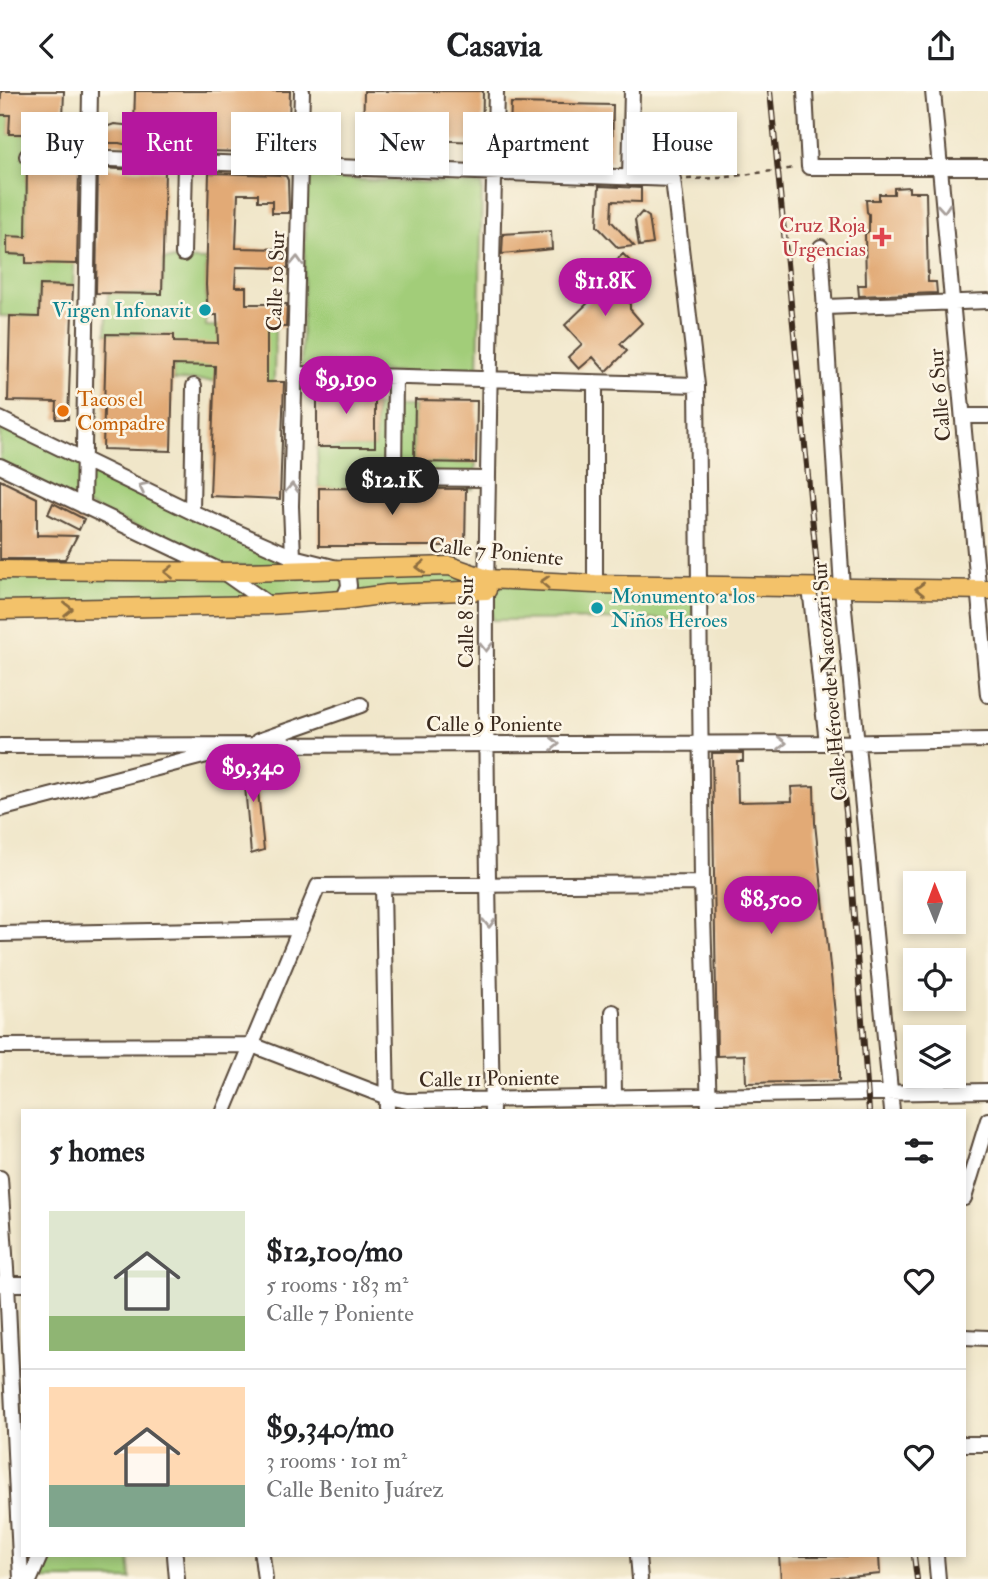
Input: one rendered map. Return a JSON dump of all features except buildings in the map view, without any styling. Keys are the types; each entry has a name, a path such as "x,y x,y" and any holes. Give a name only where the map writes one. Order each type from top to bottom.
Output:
{"main road":[{"name":"Calle 7 Poniente","path":"0,570 223,572 450,566 487,585"},
{"name":"Calle 7 Poniente","path":"0,610 270,605 487,585 699,585 984,590"}],"street":[{"path":"90,91 90,112"},
{"name":"Calle 10 Sur","path":"302,91 302,112"},
{"name":"Calle 8 Sur","path":"495,112 496,91"},
{"path":"630,178 632,91"},
{"path":"805,91 809,167 988,167"},
{"name":"Calle 6 Sur","path":"933,91 963,416 984,590 988,695"},
{"path":"341,167 463,172"},
{"path":"83,506 89,175"},
{"path":"183,254 185,175"},
{"name":"Calle 10 Sur","path":"293,557 291,506 301,175"},
{"name":"Calle 8 Sur","path":"492,1105 486,745 494,175"},
{"path":"548,175 673,179 697,385 702,883 709,1104"},
{"name":"Calle Héroe de Nacozari Sur","path":"821,247 842,588 892,1109"},
{"path":"825,307 988,301"},
{"path":"295,374 697,385"},
{"path":"395,377 394,478 488,479"},
{"path":"595,383 595,584"},
{"path":"192,512 194,386"},
{"path":"963,416 988,416"},
{"path":"0,419 192,512 293,557 341,569 348,577 349,586 344,600"},
{"path":"0,466 223,572 270,605"},
{"path":"810,587 827,743"},
{"path":"0,809 248,744 361,705"},
{"name":"Calle 9 Poniente","path":"0,746 856,743 988,740"},
{"path":"225,1109 318,886 702,883"},
{"path":"383,886 387,1104"},
{"path":"0,933 301,928"},
{"path":"612,1012 614,1098"},
{"name":"Calle 11 Poniente","path":"0,1046 252,1045 387,1104 407,1101 492,1105 598,1105 614,1098 709,1104 777,1095 988,1091"},
{"path":"777,1095 778,1109"},
{"path":"966,1192 988,1120"},
{"path":"0,1178 21,1579"},
{"path":"966,1337 988,1338"},
{"path":"966,1444 988,1444"},
{"path":"30,1579 40,1557"},
{"path":"175,1557 177,1579"},
{"path":"262,1557 265,1579"},
{"path":"638,1557 640,1579"},
{"path":"936,1557 938,1579"}],"path":[{"path":"673,179 720,178 809,167"}],"green space":[{"path":"0,115 10,115 9,134 21,134 21,175 27,175 26,237 7,236 7,254 25,255 26,263 74,263 73,286 40,285 39,317 0,316"},
{"path":"307,178 482,184 478,374 301,369"},
{"path":"164,259 206,260 206,326 275,327 274,382 173,380 173,335 106,334 108,293 162,294"},
{"path":"376,406 414,406 414,462 476,463 473,489 319,488 317,447 375,447"},
{"path":"0,420 289,560 287,570 217,564 0,465"},
{"path":"450,567 483,589 0,610 0,572"},
{"path":"489,583 694,587 693,619 492,620"},
{"path":"50,1557 129,1557 131,1579 40,1579"}],"railway":[{"path":"770,91 819,587 846,812 869,1109"},
{"path":"914,1557 917,1579"}],"place":[{"name":"Cruz Roja Urgencias","path":"882,237"},
{"name":"Virgen Infonavit","path":"205,310"},
{"name":"Tacos el Compadre","path":"63,411"},
{"name":"Monumento a los Niños Heroes","path":"597,608"}]}
